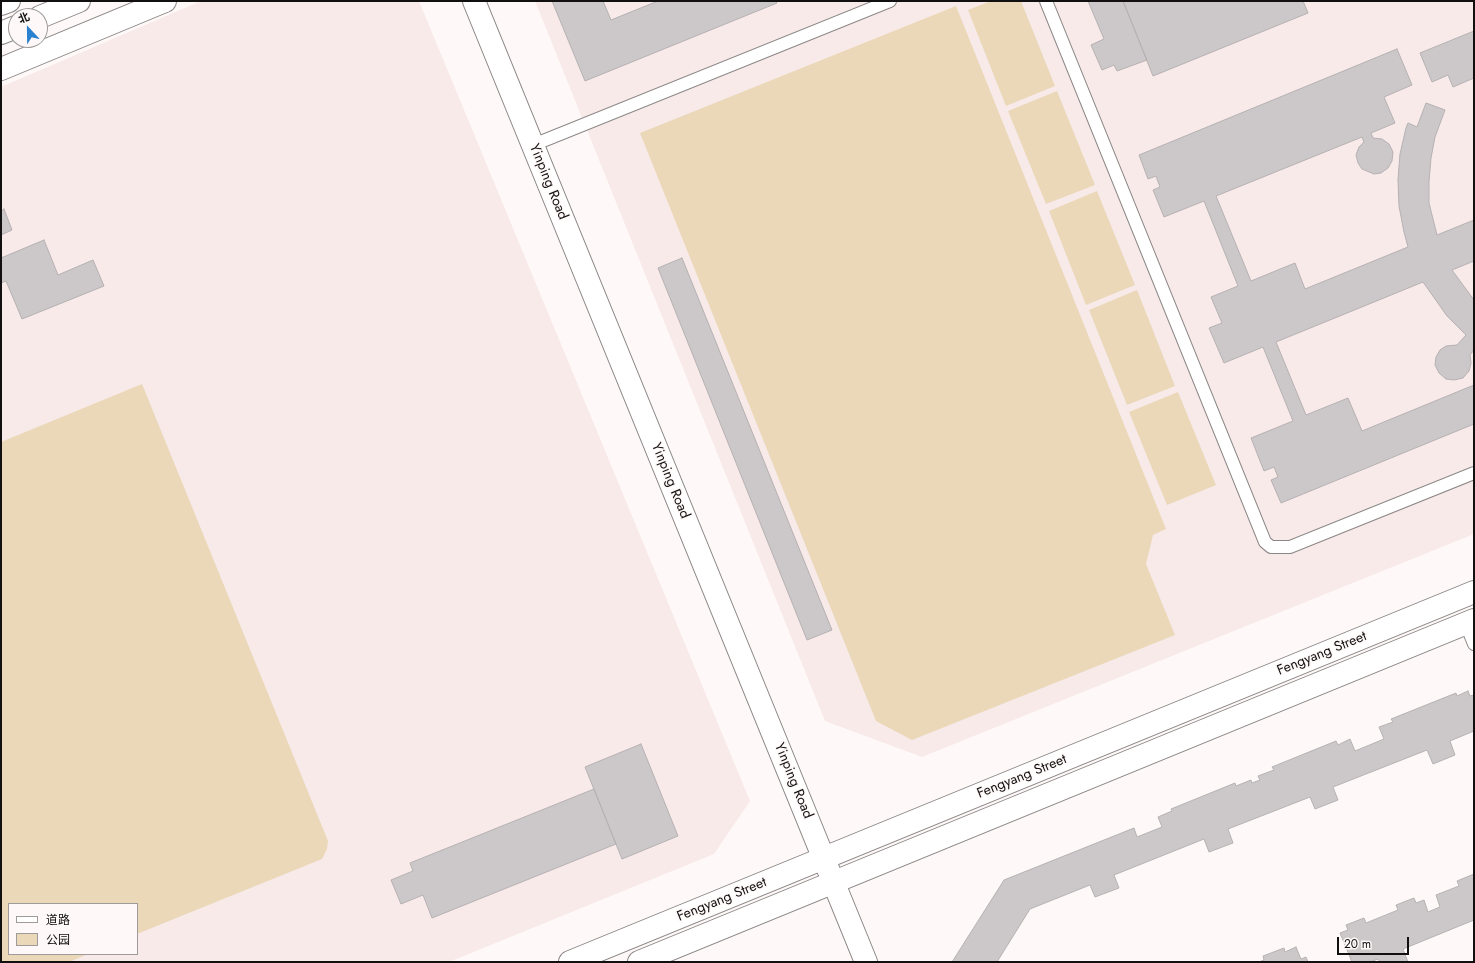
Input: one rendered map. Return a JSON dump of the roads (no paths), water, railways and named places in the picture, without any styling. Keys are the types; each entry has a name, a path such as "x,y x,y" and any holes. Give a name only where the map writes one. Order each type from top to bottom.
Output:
{"street":[{"path":"1,4 9,1"},
{"path":"48,14 80,1"},
{"path":"1,69 165,1"},
{"name":"Yinping Road","path":"474,1 866,962"},
{"name":"Fengyang Street","path":"570,962 1474,592"},
{"name":"Fengyang Street","path":"639,962 1470,622"}],"lane":[{"path":"533,145 890,1"},
{"path":"1046,1 1265,542 1271,547 1290,547 1474,473"},
{"path":"1470,622 1474,644"}]}
